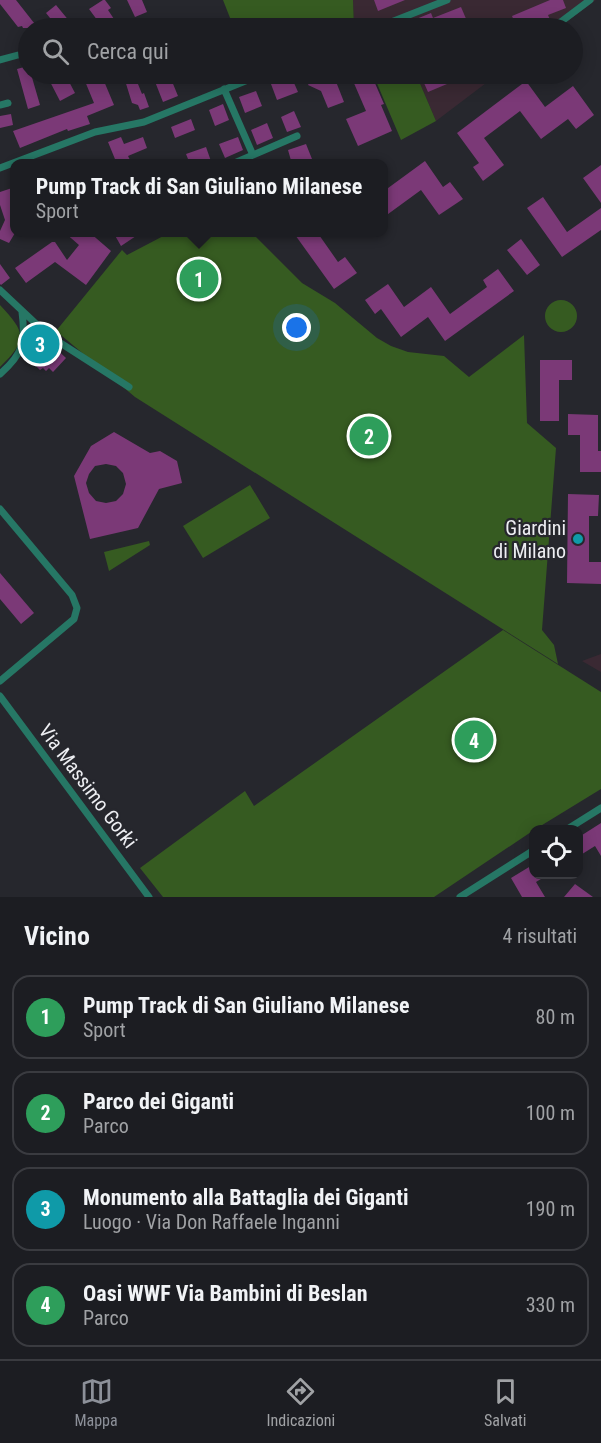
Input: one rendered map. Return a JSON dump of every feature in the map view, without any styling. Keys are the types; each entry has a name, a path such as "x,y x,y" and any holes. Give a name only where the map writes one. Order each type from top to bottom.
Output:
{"street":[{"path":"401,18 447,0"},
{"path":"566,18 590,0"},
{"path":"0,60 18,55"},
{"path":"24,159 95,132 133,126 237,84"},
{"path":"224,89 253,155"},
{"path":"244,159 297,136"},
{"path":"0,290 48,335 129,387"},
{"path":"0,374 15,360 21,350 24,333 22,312"},
{"path":"0,509 72,595 77,608 74,619 0,681"},
{"name":"Via Massimo Gorki","path":"0,696 149,897"},
{"path":"574,825 601,808"},
{"path":"460,897 529,853"}],"shaded area":[{"path":"353,0 596,0 572,18 354,18"},
{"path":"420,84 485,84 436,121"},
{"path":"601,654 601,672 582,661"}],"green space":[{"path":"223,0 353,0 354,18 230,18"},
{"path":"377,84 420,84 436,121 401,140"},
{"path":"161,237 256,237 302,283 335,303 377,338 408,352 444,356 469,377 524,335 527,423 556,448 542,630 554,645 558,664 135,397 56,331 122,250 127,255"},
{"path":"561,300 572,305 577,316 572,327 561,332 550,327 545,316 550,305"},
{"path":"0,305 15,322 20,336 16,349 0,367"},
{"path":"250,485 270,518 203,558 183,526"},
{"path":"149,541 150,545 109,571 104,552"},
{"path":"503,630 601,692 601,789 542,825 529,825 529,833 434,897 163,897 140,868 245,791 254,806"}],"building":[{"path":"0,0 16,0 30,18 18,18 18,27 0,4"},
{"path":"105,0 111,8 108,10 113,18 96,18 89,9"},
{"path":"127,0 142,0 147,12 135,17"},
{"path":"374,0 405,0 378,11"},
{"path":"550,0 563,0 566,8 548,15 549,18 513,18 512,16"},
{"path":"56,5 67,18 50,18 46,13"},
{"path":"461,7 466,18 433,18"},
{"path":"431,13 433,18 419,18"},
{"path":"21,84 34,84 40,105 28,109"},
{"path":"51,84 70,84 75,93 60,101"},
{"path":"86,84 105,84 114,105 87,116 90,124 68,131 67,129 20,148 13,131 94,103"},
{"path":"126,84 138,84 149,107 140,110 138,105 132,103"},
{"path":"156,84 173,84 178,96 163,102"},
{"path":"271,84 294,84 298,92 277,100"},
{"path":"337,84 344,102 328,108 321,91 308,85"},
{"path":"354,84 375,84 392,131 358,146 346,119 366,111"},
{"path":"424,84 447,84 428,92"},
{"path":"522,84 528,84 545,107 573,86 594,115 576,129 568,119 541,139 520,111 484,138 504,165 483,181 473,167 479,163 457,133"},
{"path":"256,91 262,106 245,113 239,97"},
{"path":"223,104 229,120 215,126 209,110"},
{"path":"294,111 301,127 287,132 281,117"},
{"path":"11,114 13,125 0,128 0,116"},
{"path":"191,119 195,130 175,138 171,127"},
{"path":"267,123 273,138 257,145 251,130"},
{"path":"121,137 124,144 143,137 147,148 128,156 130,159 115,159 108,142"},
{"path":"238,137 243,150 225,158 219,144"},
{"path":"306,144 312,159 291,159 288,150"},
{"path":"206,147 210,159 188,159 186,154"},
{"path":"425,161 443,187 450,182 463,199 439,215 421,190 388,214 388,188"},
{"path":"601,165 601,203 583,178"},
{"path":"10,189 10,237 13,237 9,243 0,239 0,231 5,220 0,205 0,192"},
{"path":"543,197 567,232 601,208 601,230 562,257 527,208"},
{"path":"70,237 95,237 111,251 86,285 55,262 26,283 15,268 52,242 55,242 67,260 79,245"},
{"path":"116,237 134,237 121,246"},
{"path":"297,237 320,237 338,262 345,257 357,273 334,289"},
{"path":"521,239 540,265 527,275 507,250"},
{"path":"0,264 10,278 1,285 0,284"},
{"path":"498,269 514,291 445,341 428,317 401,337 381,309 375,314 365,300 388,284 404,307 431,287 450,314 487,287 483,280"},
{"path":"50,343 66,358 53,372 49,368 46,371 43,368 40,370 30,360 41,348 44,350"},
{"path":"540,360 572,360 572,380 559,380 559,421 540,421"},
{"name":"Giardini di Milano","path":"568,414 598,415 598,451 601,451 601,472 580,472 580,435 568,435"},
{"path":"114,432 150,453 160,451 177,461 182,483 159,489 138,528 90,539 74,476 91,446","holes":["106,464 116,466 123,473 126,484 123,494 116,501 106,503 96,501 89,493 86,483 89,474 95,466"]},
{"name":"Giardini di Milano","path":"568,494 599,495 598,516 589,516 589,562 601,562 601,584 567,583"},
{"path":"0,573 34,613 21,624 0,599"},
{"path":"601,823 601,856 595,846 583,854 583,834"},
{"path":"529,867 529,879 541,879 536,882 545,897 522,897 511,878"},
{"path":"575,884 593,897 564,897"}],"place":[{"name":"Pump Track di San Giuliano Milanese","path":"199,279"},
{"name":"Monumento alla Battaglia dei Giganti","path":"40,344"},
{"name":"Parco dei Giganti","path":"369,436"},
{"name":"Giardini di Milano","path":"578,539"},
{"name":"Oasi WWF Via Bambini di Beslan","path":"474,740"}]}
